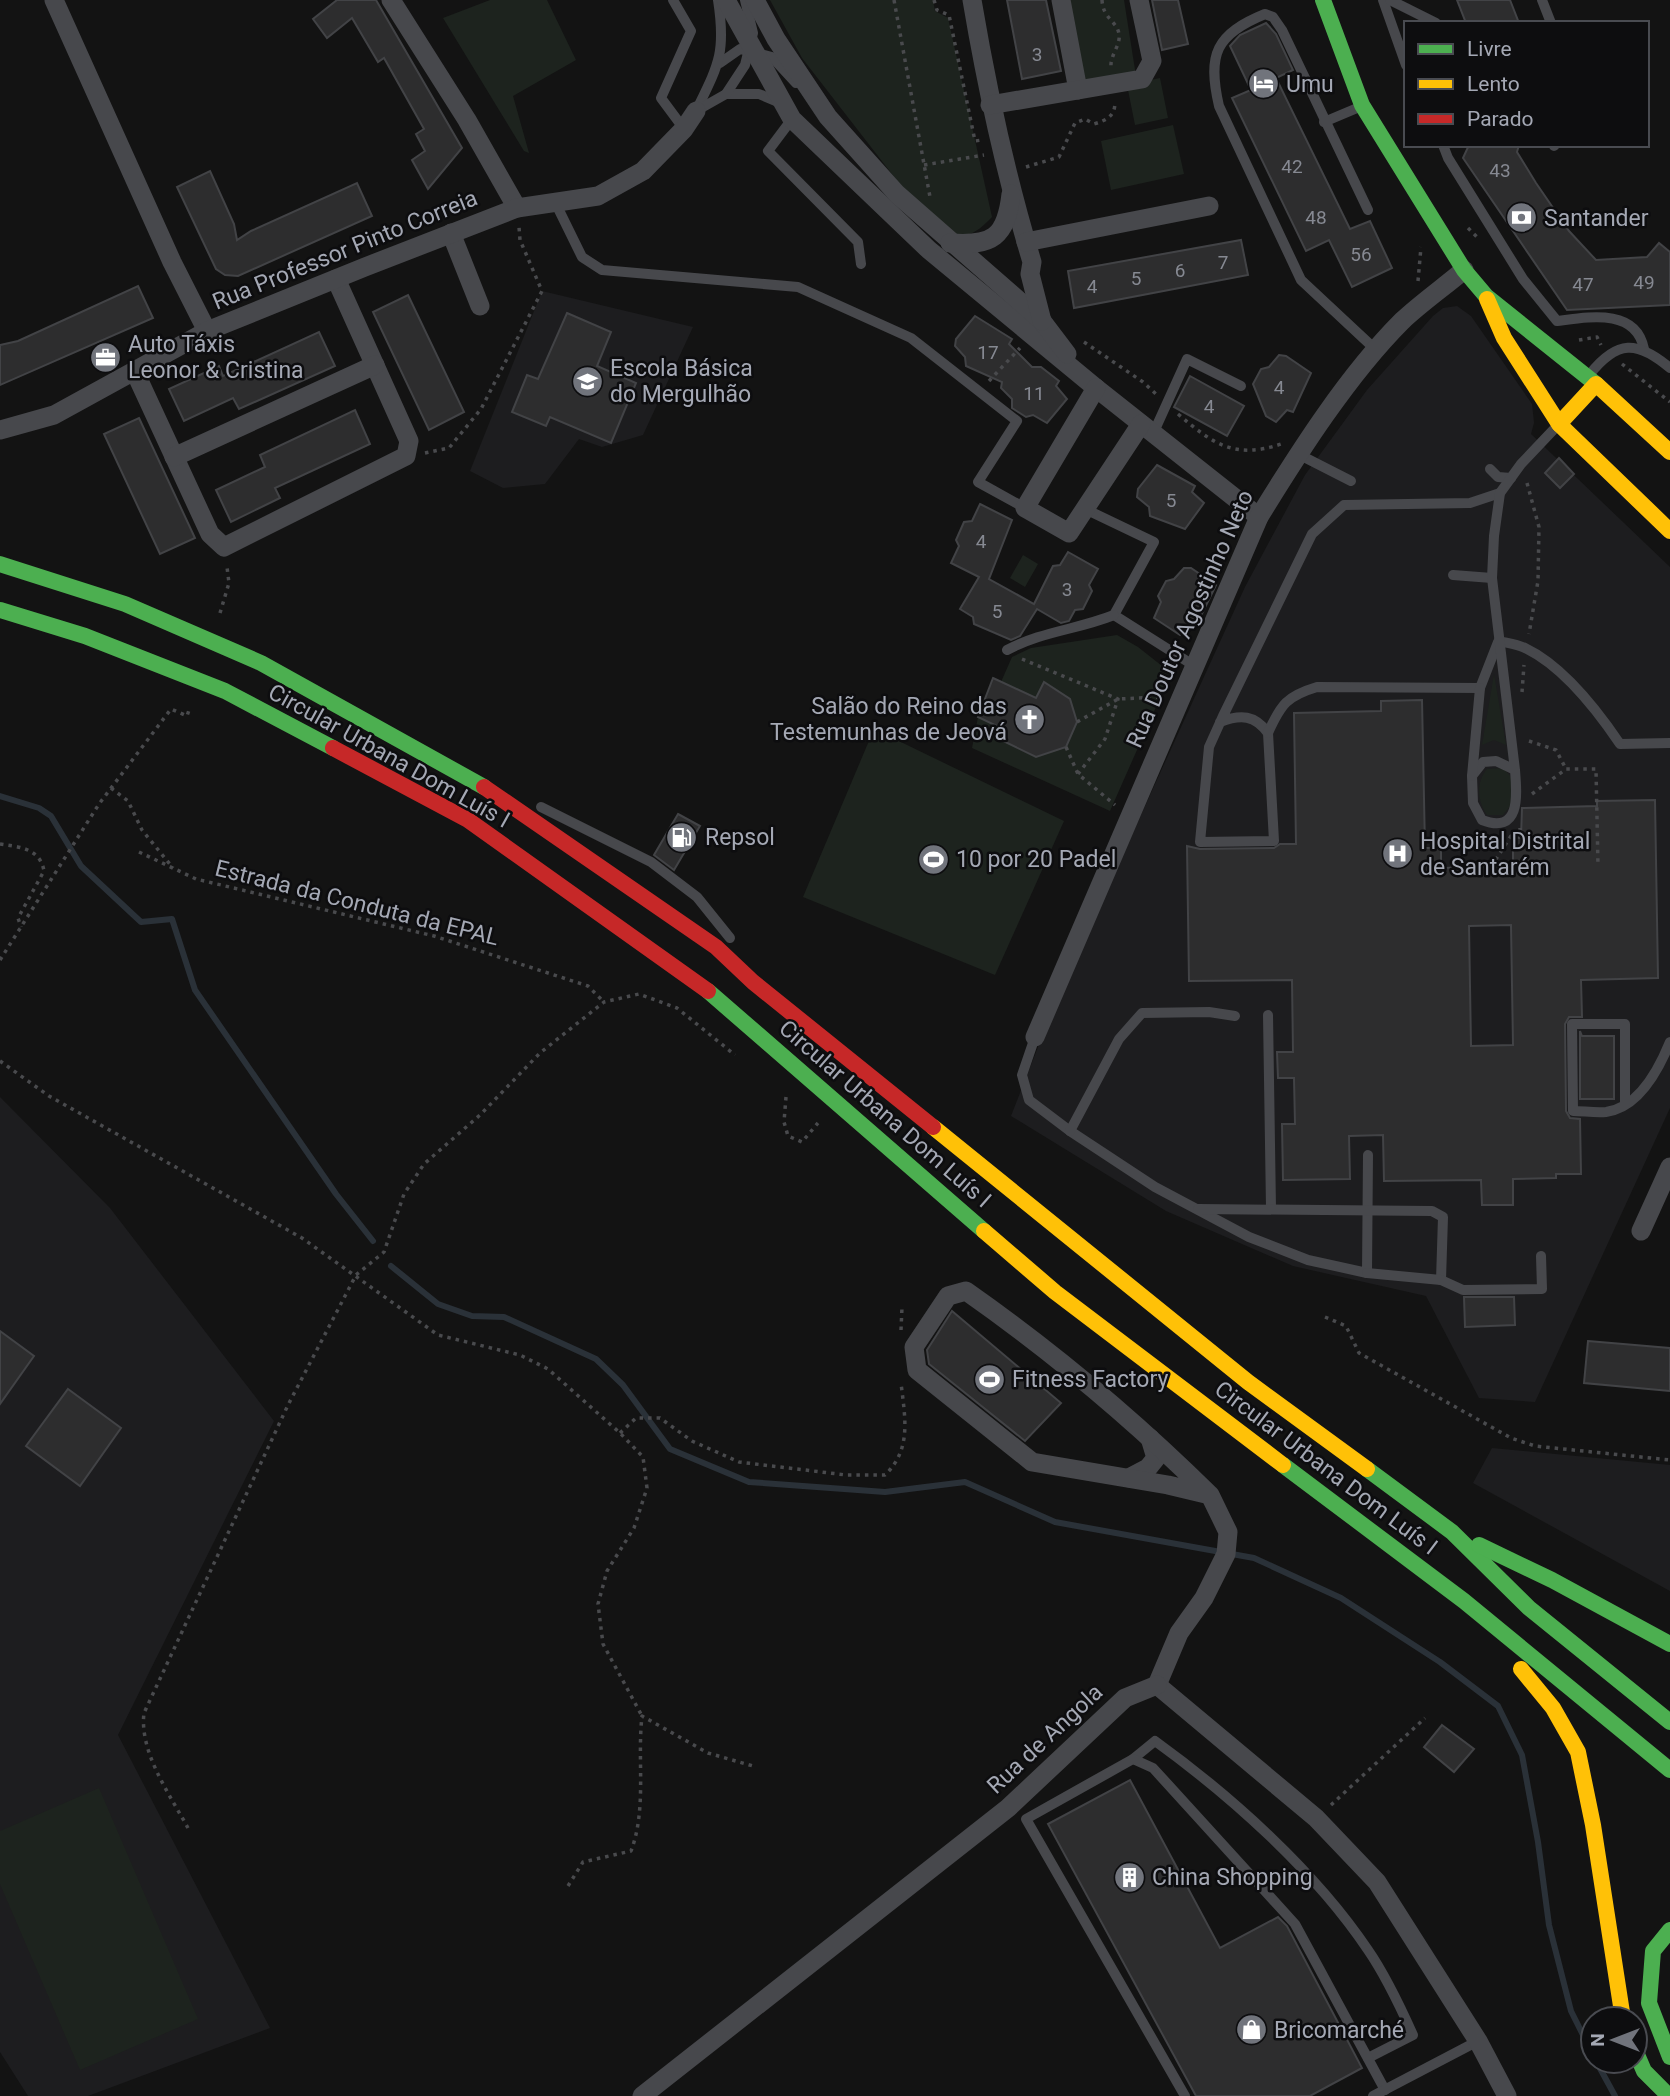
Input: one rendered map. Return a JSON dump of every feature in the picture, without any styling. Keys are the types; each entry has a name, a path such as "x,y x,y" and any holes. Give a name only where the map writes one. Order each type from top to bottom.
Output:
{"main road":[{"path":"1322,0 1362,105 1464,270 1486,296 1592,380 1670,452"},
{"path":"1486,296 1504,338 1559,424 1670,531"},
{"path":"1559,424 1592,380"},
{"name":"Circular Urbana Dom Luís I","path":"0,564 125,604 261,663 477,782 716,947 753,982 1248,1382 1452,1532 1529,1608 1670,1722"},
{"name":"Circular Urbana Dom Luís I","path":"0,610 85,636 225,691 468,820 697,981 1055,1292 1464,1601 1670,1770"},
{"path":"1452,1532 1552,1580 1670,1644"},
{"path":"1464,1601 1553,1708 1578,1752 1593,1825 1621,2005"},
{"path":"1670,1930 1653,1951 1649,2003 1670,2057"},
{"path":"1648,2075 1669,2096"}],"street":[{"path":"54,0 172,262 207,331"},
{"path":"391,0 467,120 517,208"},
{"path":"726,0 788,112 929,250 973,286 1059,339 1077,369 1096,388 1259,517"},
{"path":"755,0 776,39 828,117 897,194 1038,328"},
{"path":"972,0 990,105 1011,193 1032,262 1030,274 1038,328"},
{"path":"1061,0 1078,90"},
{"path":"990,105 1142,79 1152,61 1139,0"},
{"name":"Rua Professor Pinto Correia","path":"0,430 54,415 207,331 451,233 517,208 598,196 643,171 684,129 696,111"},
{"path":"950,243 970,244 991,240 1005,224 1011,193"},
{"path":"1026,242 1209,206"},
{"path":"451,233 480,306"},
{"name":"Rua Doutor Agostinho Neto","path":"1035,1037 1193,665 1293,445 1403,321 1464,270"},
{"path":"135,372 210,534 224,547 406,456 409,441 336,279"},
{"path":"174,457 375,365"},
{"path":"1096,388 1025,508 1069,533 1147,429"},
{"path":"1641,1231 1670,1167"},
{"path":"1210,1495 1032,1462 917,1370 914,1347 948,1296 966,1291 1021,1330 1150,1438 1210,1495 1228,1532 1226,1548 1204,1598 1179,1633 1157,1685 1316,1818 1377,1882 1478,2041 1507,2096"},
{"path":"1129,1478 1148,1468 1156,1458 1150,1438"},
{"name":"Rua de Angola","path":"642,2096 1008,1808 1125,1698 1157,1685"}],"lane":[{"path":"673,0 691,31 661,98 684,129"},
{"path":"696,111 720,63 722,27 718,0"},
{"path":"696,111 726,94 746,65 752,49 753,33 746,0"},
{"path":"1384,0 1404,59"},
{"path":"1390,0 1432,21"},
{"path":"1542,0 1550,21"},
{"path":"1368,210 1282,30 1273,17 1265,14 1247,21 1221,41 1216,51 1214,74 1219,106 1301,280 1376,350"},
{"path":"720,63 740,49 752,49 772,57 828,117"},
{"path":"726,94 759,94 788,112 768,151 858,242 861,264"},
{"path":"1324,122 1362,105"},
{"path":"1444,147 1523,279 1557,321 1620,319 1634,326 1642,337 1644,349"},
{"path":"555,202 582,257 602,270 797,287 911,338 1017,421 978,481 1025,508"},
{"path":"1592,380 1606,353 1644,349 1670,368"},
{"path":"1147,429 1167,404 1187,359 1241,386"},
{"path":"1499,641 1480,688 1472,776 1477,815 1490,823 1501,823 1515,811 1515,770 1492,578 1500,494 1521,464 1559,424"},
{"path":"1293,445 1350,481"},
{"path":"1490,469 1498,477 1511,478"},
{"path":"1480,688 1317,687 1291,695 1276,715 1268,733 1274,841 1200,842 1209,747 1312,534 1344,505 1470,503 1500,494"},
{"path":"1007,650 1035,635 1083,627 1114,615 1154,542 1085,509"},
{"path":"1453,576 1492,578"},
{"path":"1114,615 1193,665"},
{"path":"1499,641 1525,648 1588,699 1619,744 1670,743"},
{"path":"1220,722 1246,716 1259,721 1268,733"},
{"path":"1472,776 1483,762 1496,761 1515,770"},
{"path":"477,782 523,800"},
{"path":"535,805 651,862 697,897 732,941 753,982"},
{"path":"1070,1131 1119,1039 1142,1013 1209,1012 1235,1016"},
{"path":"1268,1015 1271,1208"},
{"path":"1625,1105 1625,1024 1572,1024 1573,1111 1607,1112 1625,1105 1654,1076 1670,1042"},
{"path":"1035,1037 1022,1075 1029,1100 1070,1131 1155,1187 1249,1237 1308,1260 1367,1273 1441,1280 1463,1290 1542,1289 1541,1256"},
{"path":"1367,1273 1368,1155"},
{"path":"1198,1209 1432,1211 1443,1217 1441,1280"},
{"path":"1026,1819 1133,1759 1155,1741 1202,1775 1325,1896 1368,1950 1413,2035 1368,2058"},
{"path":"1133,1759 1153,1768 1295,1924 1385,2090"},
{"path":"1008,1808 1026,1819 1185,2096"},
{"path":"1373,2096 1478,2041"}],"path":[{"path":"894,0 933,227"},
{"path":"934,0 937,10 949,16 975,141 1001,145"},
{"path":"1026,167 1051,162 1059,157 1075,123 1085,119 1094,124 1107,120 1115,111 1110,63 1120,38 1118,29 1102,11 1102,0"},
{"path":"924,165 1001,145"},
{"path":"1024,156 1028,179"},
{"path":"406,456 449,448 481,410 542,291 520,240 517,208"},
{"path":"1417,287 1421,247 1441,233 1463,222 1482,243"},
{"path":"979,391 1038,328"},
{"path":"1574,340 1597,337 1606,353 1637,373 1670,402"},
{"path":"1081,341 1143,382 1218,446 1248,449 1293,445"},
{"path":"1521,464 1539,527 1538,581 1525,648"},
{"path":"1027,662 1118,699"},
{"path":"1077,722 1118,699 1180,695"},
{"path":"1078,774 1105,739 1118,699"},
{"path":"0,961 99,804 171,709 187,716"},
{"path":"1529,741 1556,750 1566,769"},
{"path":"1066,747 1078,774 1129,816"},
{"path":"1527,797 1566,769 1596,769 1598,866"},
{"path":"111,788 128,801 142,830 174,870"},
{"path":"0,844 27,848 43,864 44,871 19,918 21,927"},
{"name":"Estrada da Conduta da EPAL","path":"139,852 196,880 433,936 588,986 604,1002"},
{"path":"188,1828 158,1773 142,1728 144,1713 288,1405 356,1275 384,1252 404,1194 424,1164 480,1115 540,1053 604,1002 639,994 677,1008 742,1060"},
{"path":"0,1061 49,1096 302,1238 356,1275 414,1321 438,1335 520,1355 548,1369 621,1433 643,1457 647,1488 634,1528 607,1570 598,1604 603,1644 642,1716 708,1753 753,1766"},
{"path":"794,1101 786,1095 784,1122 788,1136 802,1142 809,1137 819,1121 811,1114"},
{"path":"900,1332 902,1307"},
{"path":"1325,1317 1346,1326 1359,1353 1511,1438 1535,1446 1670,1460"},
{"path":"621,1433 636,1418 658,1418 692,1441 739,1462 846,1475 885,1475 900,1461 905,1427 901,1375"},
{"path":"568,1886 583,1862 631,1851 639,1831 638,1753 642,1716"},
{"path":"1316,1818 1425,1718"}],"shaded area":[{"path":"490,0 547,0 576,60 513,96 529,153 524,151 443,18"},
{"path":"770,0 933,0 935,11 948,18 992,217 977,230 965,235 933,227 802,58"},
{"path":"1070,0 1124,0 1136,76 1085,84"},
{"path":"1160,78 1168,118 1135,125 1127,85"},
{"path":"1173,125 1184,174 1111,190 1101,141"},
{"name":"Escola Básica do Mergulhão","path":"542,291 693,327 643,435 602,447 579,439 545,484 503,488 470,471"},
{"name":"Hospital Distrital de Santarém","path":"1457,306 1471,316 1532,404 1534,423 1531,434 1670,567 1670,1108 1535,1402 1479,1398 1426,1296 1293,1266 1166,1211 1011,1116 1056,1001 1245,587 1305,475 1367,390 1433,316 1443,308"},
{"path":"1023,555 1038,564 1025,587 1010,578"},
{"path":"1117,635 1138,647 1171,673 1110,811 972,748 978,717 999,727 995,737 1035,757 1066,747 1077,722 1070,699 1045,683 1036,698 1001,682 1012,657 1031,648"},
{"path":"1494,674 1506,745 1494,740 1482,745"},
{"name":"10 por 20 Padel","path":"874,729 1064,821 995,975 803,897"},
{"path":"1503,768 1512,778 1511,805 1503,815 1487,815 1480,798 1483,774 1487,769"},
{"path":"0,1097 110,1208 274,1421 118,1735 270,2028 88,2096 28,2096 0,2052"},
{"path":"1492,1448 1670,1465 1670,1591 1473,1483"},
{"path":"99,1788 198,2019 80,2070 0,1884 0,1831"}],"building":[{"path":"337,0 376,0 462,148 428,189 412,160 425,151 416,134 424,129 384,58 378,62 352,18 327,38 313,19"},
{"path":"1007,0 1046,0 1061,71 1022,79"},
{"path":"1152,0 1178,0 1188,44 1162,50"},
{"path":"1457,0 1510,0 1518,21 1465,21"},
{"path":"1266,23 1276,34 1293,70 1276,78 1350,229 1370,221 1392,268 1352,287 1329,240 1306,251 1232,98 1251,90 1230,46 1240,35"},
{"path":"1468,147 1518,147 1517,152 1536,183 1569,231 1596,260 1647,257 1659,243 1670,252 1670,305 1567,310 1463,158"},
{"path":"210,171 234,224 237,240 251,231 357,183 372,216 238,276 225,275 216,269 177,187"},
{"path":"1241,240 1248,275 1074,308 1068,271"},
{"path":"138,286 153,318 0,385 0,345 18,341"},
{"path":"408,295 464,412 429,430 373,312"},
{"path":"567,313 611,332 597,366 636,383 611,443 550,417 546,426 512,412 527,375 538,379"},
{"path":"975,316 1012,339 1009,344 1032,367 1041,367 1059,381 1056,386 1067,399 1047,423 1033,415 1026,417 1012,408 1012,399 1001,388 1002,382 966,366 965,357 955,346 956,339"},
{"path":"319,332 335,366 239,409 233,398 184,421 169,389 219,366 223,376"},
{"path":"1279,355 1286,356 1311,373 1293,412 1287,410 1276,422 1266,416 1253,384 1261,369 1269,367"},
{"path":"1190,376 1244,406 1227,436 1174,407"},
{"path":"355,410 370,444 275,488 280,498 231,522 216,490 265,467 260,455"},
{"path":"139,418 195,538 160,554 104,434"},
{"path":"1559,458 1574,474 1560,488 1545,473"},
{"path":"1157,465 1195,486 1192,492 1204,503 1185,529 1150,516 1149,507 1137,497 1138,489"},
{"path":"980,504 1012,520 989,579 1034,604 1053,566 1060,565 1068,552 1098,569 1089,585 1092,591 1083,609 1075,610 1069,621 1061,623 1037,609 1020,636 1011,640 974,624 973,617 960,609 979,577 951,563 959,546 956,540 964,522 972,521"},
{"path":"1184,568 1191,568 1216,585 1197,624 1192,622 1180,635 1154,618 1161,602 1158,596 1166,581 1174,579"},
{"name":"Salão do Reino das Testemunhas de Jeová","path":"993,678 1036,698 1044,682 1070,699 1077,722 1066,747 1036,757 995,737 999,727 978,717"},
{"path":"1422,700 1425,848 1441,848 1441,868 1513,866 1513,838 1521,838 1522,808 1597,806 1597,801 1655,800 1658,978 1581,980 1582,1017 1569,1017 1565,1024 1566,1111 1570,1118 1580,1119 1581,1174 1556,1174 1556,1178 1513,1179 1513,1205 1482,1205 1481,1180 1384,1181 1383,1135 1349,1136 1350,1179 1283,1180 1282,1124 1295,1124 1294,1078 1278,1078 1277,1052 1293,1052 1292,980 1189,981 1187,846 1200,849 1274,848 1280,844 1296,844 1294,713 1381,711 1381,701","holes":["1511,925 1513,1045 1471,1046 1469,926"]},
{"path":"678,814 700,826 674,870 654,855"},
{"path":"1580,1031 1582,1036 1614,1036 1614,1099 1580,1099"},
{"path":"1464,1297 1514,1297 1515,1325 1465,1327"},
{"name":"Fitness Factory","path":"952,1311 1061,1403 1025,1441 929,1364 927,1350"},
{"path":"0,1331 34,1356 0,1404"},
{"path":"1588,1341 1670,1348 1670,1391 1584,1383"},
{"path":"68,1389 121,1428 80,1486 26,1446"},
{"path":"1442,1725 1474,1749 1454,1772 1424,1747"},
{"path":"1130,1780 1220,1948 1278,1917 1287,1926 1362,2068 1310,2096 1196,2096 1048,1824"}],"waterway":[{"path":"0,796 39,808 51,816 81,866 141,922 172,919 195,990 336,1194 373,1241"},
{"path":"391,1266 438,1304 472,1316 504,1317 596,1359 623,1385 670,1449 749,1482 885,1492 965,1482 1055,1522 1254,1558 1341,1598 1440,1662 1498,1706 1522,1755 1538,1842 1549,1925 1571,2011 1579,2027"},
{"path":"1604,2075 1615,2096"}],"traffic: fast":[{"path":"1323,0 1362,105 1464,270 1486,296 1596,384"},
{"path":"0,564 125,604 261,663 484,787"},
{"path":"0,610 85,636 225,691 333,748"},
{"path":"708,991 984,1231"},
{"path":"1283,1465 1464,1601 1670,1770"},
{"path":"1367,1469 1452,1532 1529,1608 1670,1722"},
{"path":"1479,1545 1552,1580 1670,1644"},
{"path":"1670,1930 1653,1951 1649,2003 1670,2057"},
{"path":"1648,2075 1669,2096"}],"traffic: slow":[{"path":"1487,299 1504,338 1559,424"},
{"path":"1670,452 1596,384 1559,424 1670,531"},
{"path":"933,1127 1248,1382 1367,1469"},
{"path":"984,1231 1055,1292 1283,1465"},
{"path":"1521,1669 1553,1708 1578,1752 1593,1825 1621,2005"}],"traffic: jam":[{"path":"333,748 468,820 708,991"},
{"path":"484,787 716,947 753,982 933,1127"}],"place":[{"name":"Umu","path":"1263,84"},
{"name":"Santander","path":"1521,218"},
{"name":"Auto Táxis Leonor & Cristina","path":"105,357"},
{"name":"Escola Básica do Mergulhão","path":"587,381"},
{"name":"Salão do Reino das Testemunhas de Jeová","path":"1030,719"},
{"name":"Repsol","path":"682,837"},
{"name":"Hospital Distrital de Santarém","path":"1397,854"},
{"name":"10 por 20 Padel","path":"933,859"},
{"name":"Fitness Factory","path":"989,1379"},
{"name":"China Shopping","path":"1129,1877"},
{"name":"Bricomarché","path":"1251,2030"}]}
